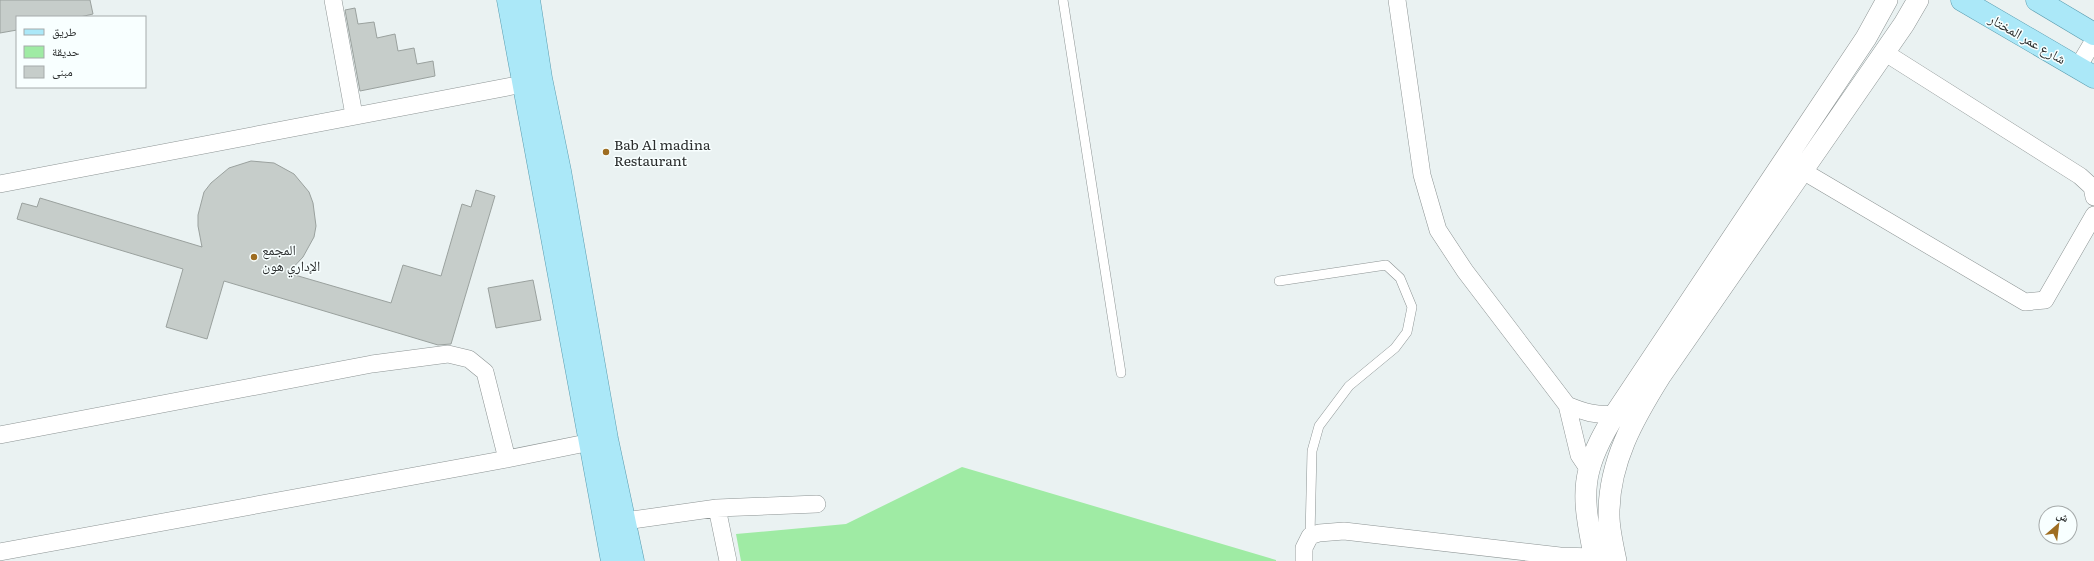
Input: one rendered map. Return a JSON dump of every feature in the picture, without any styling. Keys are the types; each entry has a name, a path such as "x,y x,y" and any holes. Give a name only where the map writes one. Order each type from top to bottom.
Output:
{"main road":[{"path":"508,0 532,81 598,441 612,561"},
{"path":"529,0 532,81"},
{"name":"شارع عمر المختار","path":"1962,0 2086,72"},
{"path":"2037,0 2094,34"},
{"path":"598,441 625,521 632,561"}],"street":[{"path":"333,0 354,116"},
{"path":"1397,0 1422,175 1438,230 1465,271 1567,405 1579,455 1589,470"},
{"path":"1616,561 1609,516 1610,485 1615,464 1637,414 1794,165 1887,0"},
{"path":"1304,561 1304,548 1310,536 1319,533 1344,531 1595,559 1587,518 1589,470 1601,440 1615,414 1794,165 1884,52 1918,0"},
{"path":"2086,72 2094,40"},
{"path":"1884,52 2080,176 2092,188 2094,197"},
{"path":"0,184 532,81"},
{"path":"1794,165 2025,302 2045,300 2094,215"},
{"path":"0,435 372,364 448,354 469,359 485,372 507,459"},
{"path":"1567,405 1586,413 1601,415 1615,414"},
{"path":"0,552 598,441"},
{"path":"625,521 717,508 817,504"},
{"path":"717,508 728,561"}],"lane":[{"path":"1063,0 1121,373"},
{"path":"1279,281 1386,265 1400,278 1412,307 1407,332 1395,348 1349,386 1319,426 1312,451 1310,536"}],"green space":[{"path":"962,467 1276,561 741,561 736,534 846,524"}],"building":[{"path":"0,0 90,0 93,14 84,16 16,16 16,30 0,33"},
{"path":"355,8 358,24 374,22 377,38 395,34 398,51 414,48 417,64 433,61 435,76 360,91 345,10"},
{"path":"251,161 274,163 294,174 309,192 313,203 316,226 314,237 303,257 288,273 391,303 403,265 441,276 462,204 471,207 476,190 495,196 451,344 438,345 224,281 207,339 166,327 183,269 17,219 22,203 37,207 40,198 202,247 198,226 198,215 204,192 211,183 229,168"},
{"path":"533,280 541,320 496,328 488,288"}],"place":[{"name":"Bab Al madina Restaurant","path":"606,152"},
{"name":"المجمع الإداري هون","path":"254,257"}]}
